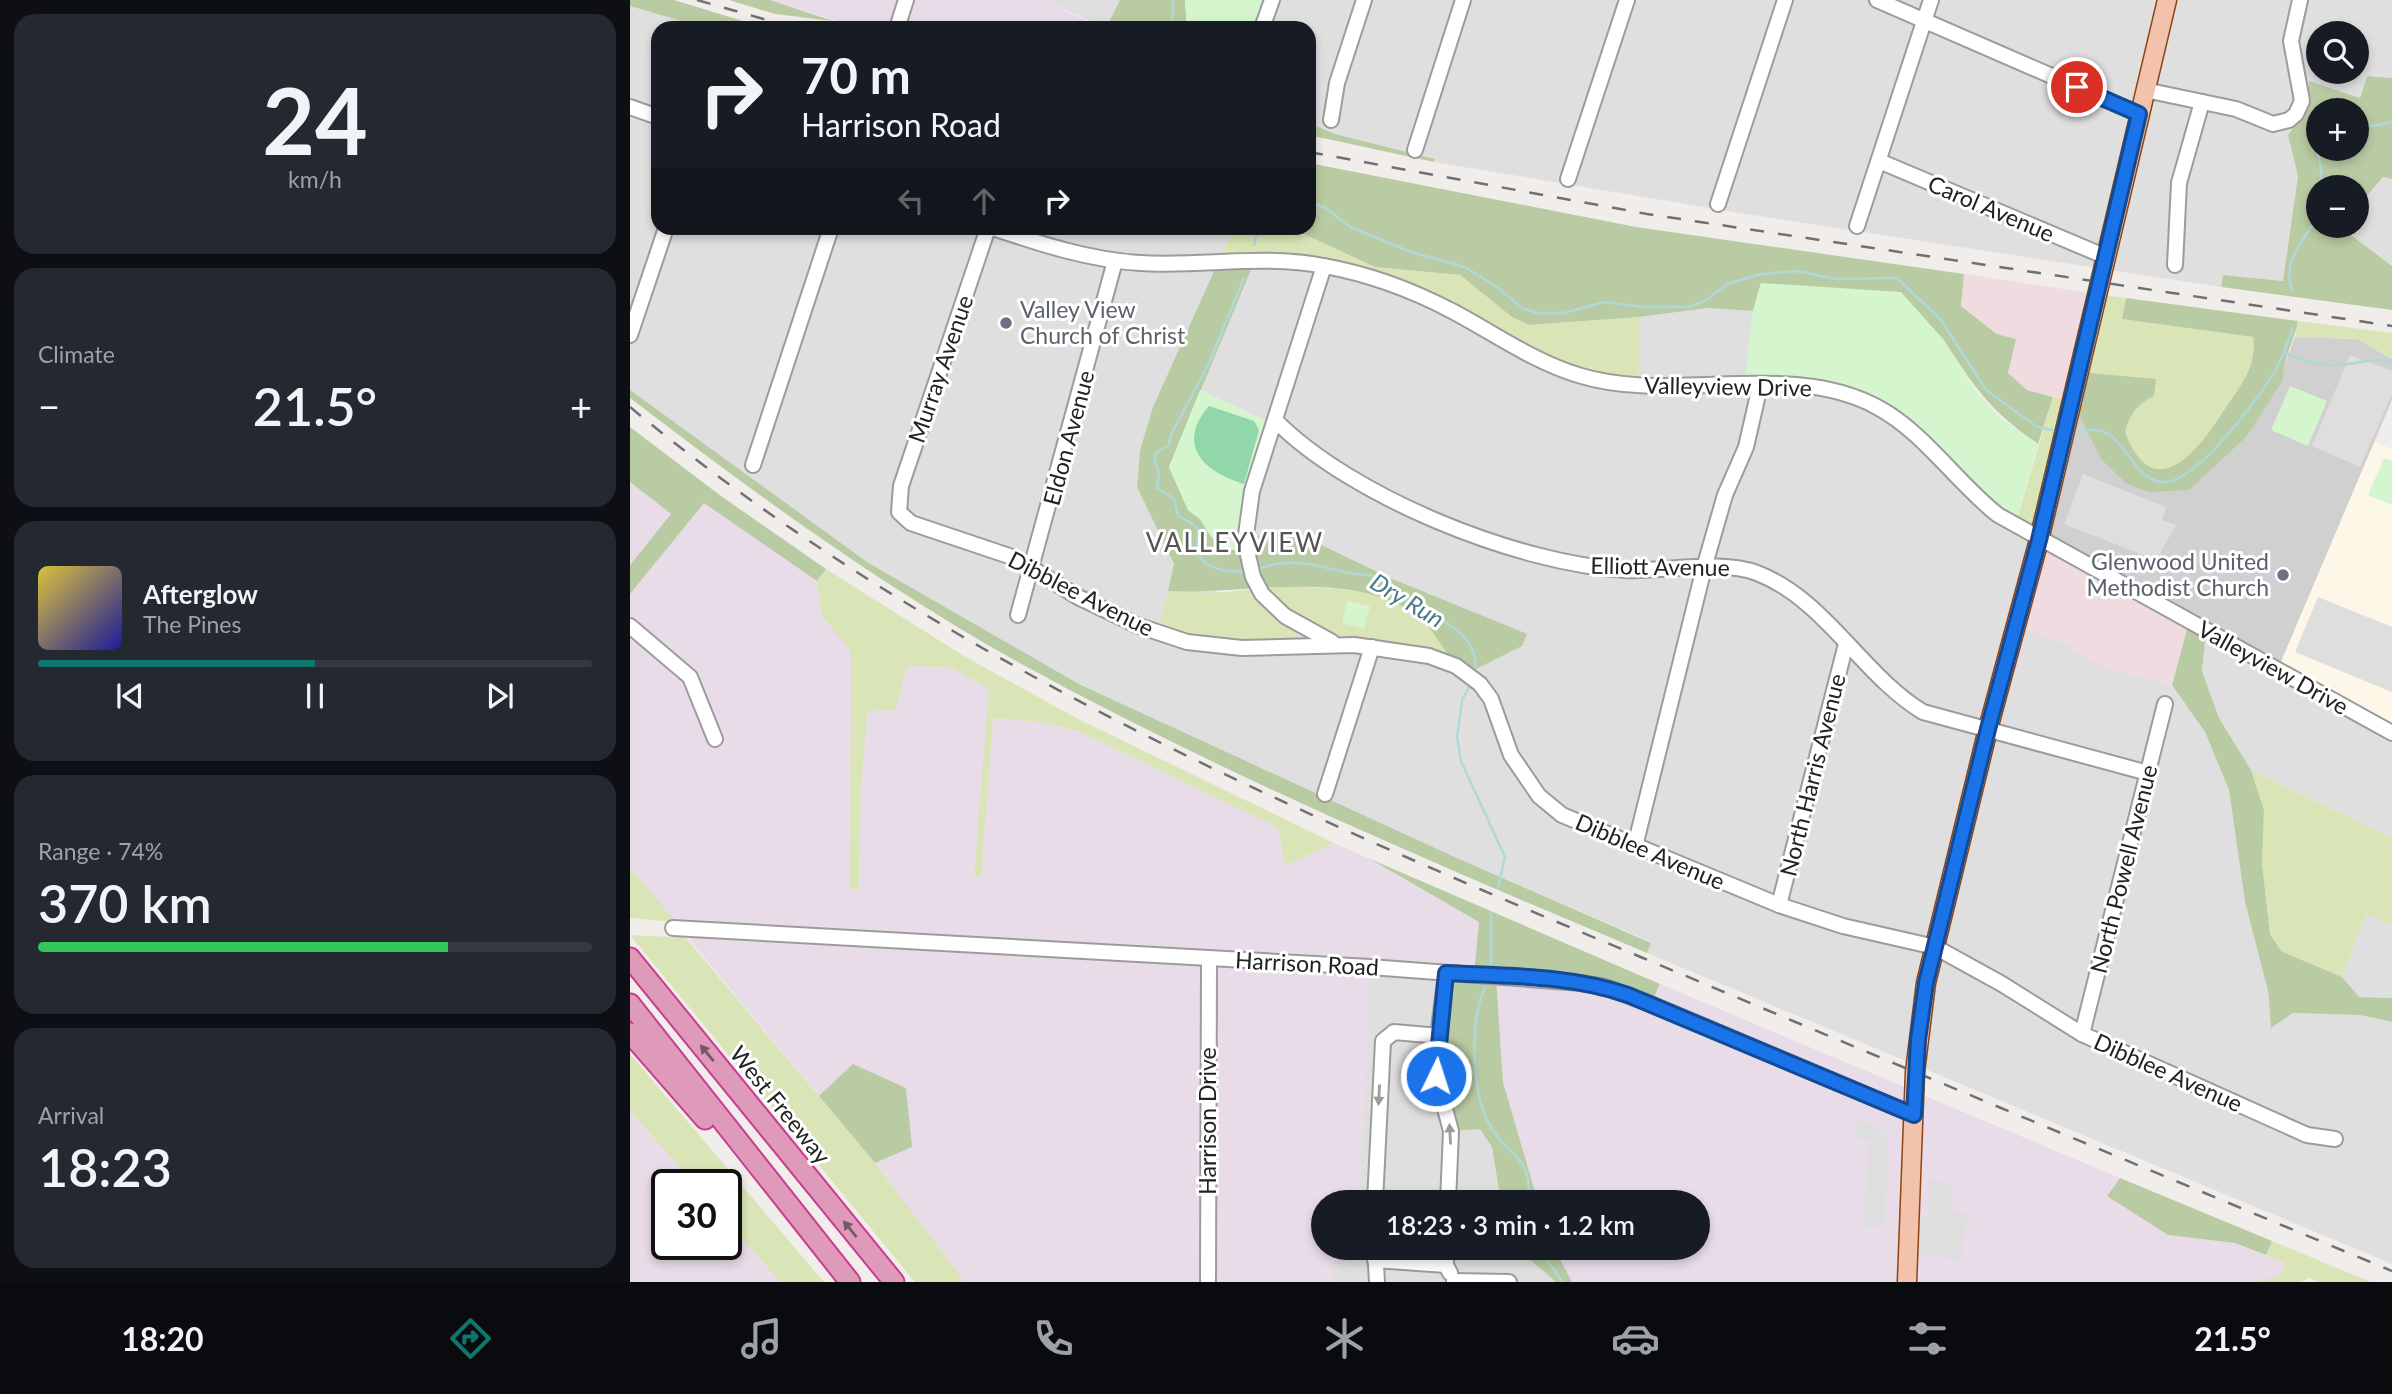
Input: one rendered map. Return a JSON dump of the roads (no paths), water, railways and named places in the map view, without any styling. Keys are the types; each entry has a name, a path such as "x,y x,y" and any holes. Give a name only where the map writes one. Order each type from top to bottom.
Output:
{"highway":[{"name":"West Freeway","path":"630,958 894,1282"},
{"path":"630,1003 849,1282"},
{"path":"630,1033 849,1282"}],"main road":[{"path":"1907,1282 1920,1021 1935,947 1988,729 2039,540 2104,256 2167,0"}],"street":[{"path":"899,21 906,0"},
{"path":"1264,21 1272,0"},
{"path":"1331,120 1337,83 1364,0"},
{"path":"1415,150 1463,0"},
{"path":"1568,180 1627,0"},
{"path":"1718,204 1785,0"},
{"path":"1877,0 2139,114"},
{"path":"1857,226 1931,0"},
{"path":"2145,90 2236,109 2273,124 2293,117 2300,106 2303,92 2291,41 2300,0"},
{"path":"2175,265 2179,183 2202,102"},
{"path":"630,107 651,114"},
{"name":"Carol Avenue","path":"1879,161 2104,256"},
{"path":"630,335 664,235"},
{"path":"753,465 829,235"},
{"name":"Murray Avenue","path":"899,512 901,486 988,235"},
{"name":"Valleyview Drive","path":"1014,235 1078,254 1115,261 1167,263 1255,260 1324,266 1378,280 1417,294 1524,353 1584,377 1639,386 1760,386 1833,390 1875,405 1906,427 1983,503 2039,540 2392,733"},
{"name":"Eldon Avenue","path":"1018,615 1033,570 1115,261"},
{"path":"1324,266 1248,507 1245,542 1252,572 1262,594 1278,611 1335,644"},
{"path":"1635,846 1704,568 1725,495 1746,447 1760,386"},
{"name":"Elliott Avenue","path":"1275,420 1304,447 1354,480 1495,542 1536,556 1601,568 1734,567 1785,586 1912,705 1936,716 2148,773"},
{"name":"Dibblee Avenue","path":"899,512 911,523 1015,558 1078,597 1128,621 1187,642 1242,648 1335,644 1372,646 1429,656 1468,673 1491,699 1511,755 1539,796 1569,818 1779,905 1843,926 1935,947 2002,984 2082,1034 2307,1135 2335,1139"},
{"path":"630,626 690,677 715,739"},
{"name":"North Harris Avenue","path":"1779,905 1846,644"},
{"path":"1325,794 1372,646"},
{"name":"North Powell Avenue","path":"2082,1034 2165,704"},
{"name":"Harrison Road","path":"673,928 1446,973 1556,980 1605,987 1914,1115"},
{"name":"Harrison Drive","path":"1208,1282 1209,959"},
{"path":"1446,973 1434,1068 1451,1131 1449,1190"},
{"path":"1375,1190 1383,1041 1394,1032 1439,1036"},
{"path":"1375,1260 1377,1282"},
{"path":"1414,1260 1446,1265"},
{"path":"1446,1260 1455,1281 1509,1282"}],"waterway":[{"name":"Dry Run","path":"1172,21 1173,0"},
{"path":"2369,125 2392,122"},
{"path":"2319,161 2321,175"},
{"path":"1316,204 1350,227 1411,252 1465,267 1497,287 1522,308 1537,313 1564,313 1604,302 1641,307 1689,307 1705,301 1727,284 1761,274 1798,271 1835,279 1897,278 1941,320 1986,390 2037,427 2052,430"},
{"name":"Dry Run","path":"1254,245 1256,235"},
{"path":"2292,290 2289,278 2292,258 2306,235"},
{"name":"Dry Run","path":"1244,278 1209,363 1171,435 1169,445 1157,452 1154,459 1159,473 1157,488 1174,499 1178,516 1197,529 1198,554 1202,560 1223,570 1247,571"},
{"path":"2079,432 2095,430 2108,434 2151,479 2164,482 2177,479 2209,455 2256,400 2278,366 2293,327"},
{"path":"2285,353 2325,365 2378,360 2392,362"},
{"name":"Dry Run","path":"1257,570 1279,563 1301,563 1377,578 1402,598 1442,620 1464,637 1475,660 1474,674"},
{"name":"Dry Run","path":"1471,684 1462,700 1457,737 1461,761 1505,857 1498,888"},
{"name":"Dry Run","path":"1491,912 1491,967"},
{"name":"Dry Run","path":"1485,987 1475,1038 1476,1078 1480,1097 1492,1129 1524,1167 1529,1190"},
{"name":"Dry Run","path":"1547,1260 1563,1282"}],"railway":[{"path":"697,0 770,21"},
{"path":"1316,153 1647,214 2392,326"},
{"path":"630,407 745,496 865,577 988,651 1116,720 1245,784 1510,902 2392,1271"}],"place":[{"name":"Valley View Church of Christ","path":"1006,323"},
{"name":"Glenwood United Methodist Church","path":"2283,575"}],"district":[{"name":"VALLEYVIEW","path":"1235,543"}]}
